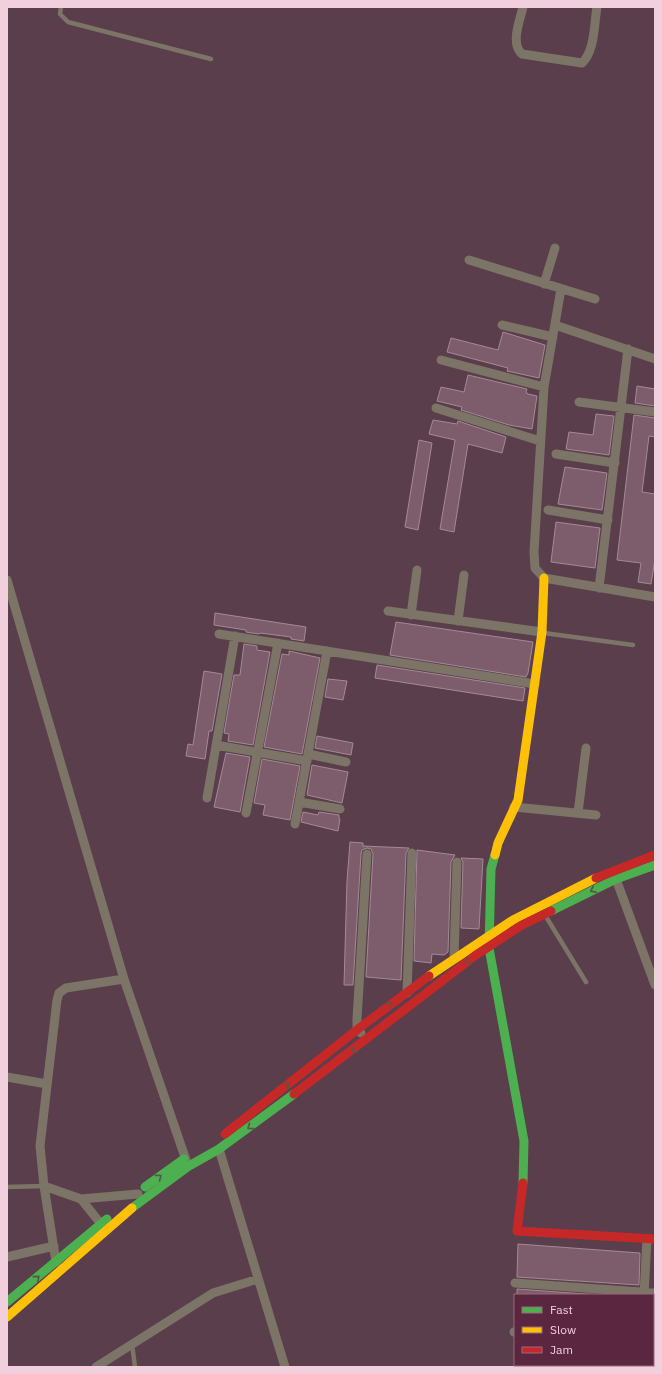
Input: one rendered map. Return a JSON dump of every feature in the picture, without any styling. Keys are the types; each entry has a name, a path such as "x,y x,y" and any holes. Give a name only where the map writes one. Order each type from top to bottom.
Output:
{"street":[{"path":"523,7 516,44 518,50 522,54 582,63 588,58 590,51 597,7"},
{"path":"544,284 555,248"},
{"path":"469,260 596,299"},
{"path":"561,289 544,387 534,552 535,568 544,578 655,596"},
{"path":"556,323 655,359"},
{"path":"502,325 553,337"},
{"path":"600,588 628,349"},
{"path":"441,360 544,387"},
{"path":"579,402 655,412"},
{"path":"436,408 540,441"},
{"path":"556,454 615,463"},
{"path":"548,510 608,520"},
{"path":"411,614 417,570"},
{"path":"458,621 464,575"},
{"path":"544,578 542,632 518,800 498,843 490,869 489,948 524,1141 523,1180 517,1231 651,1239 644,1294"},
{"path":"7,580 124,979 187,1162"},
{"path":"388,611 542,632"},
{"path":"219,634 535,684"},
{"path":"207,798 235,636"},
{"path":"246,813 278,643"},
{"path":"295,824 327,651"},
{"path":"216,745 258,752 346,762"},
{"path":"578,813 586,748"},
{"path":"299,802 340,809"},
{"path":"514,807 596,815"},
{"path":"406,993 412,853"},
{"path":"367,854 358,1029 367,1040"},
{"path":"7,1302 138,1194 217,1141 358,1029 454,958 513,920 537,907 609,872 655,855"},
{"path":"454,958 457,862"},
{"path":"7,1317 187,1162 218,1149 367,1040 461,966 522,925 616,879 654,867"},
{"path":"616,879 655,985"},
{"path":"56,1262 44,1186 40,1146 57,1000 59,993 66,988 124,979"},
{"path":"7,1077 47,1084"},
{"path":"218,1149 254,1280 285,1367"},
{"path":"44,1186 81,1200 138,1194"},
{"path":"81,1200 101,1224"},
{"path":"7,1257 54,1246"},
{"path":"96,1367 190,1306 213,1294 254,1280"},
{"path":"515,1283 644,1294 655,1293"}],"lane":[{"path":"61,7 60,14 68,22 211,59"},
{"path":"542,632 633,645"},
{"path":"545,915 586,982"},
{"path":"7,1187 44,1186"},
{"path":"132,1344 135,1367"}],"building":[{"path":"503,332 545,345 539,378 507,371 508,368 447,352 451,338 498,350"},
{"path":"468,375 527,389 526,392 528,394 537,396 532,429 509,425 461,410 462,407 437,401 441,387 464,392"},
{"path":"637,386 655,389 655,406 635,403"},
{"path":"596,414 614,416 609,455 566,449 569,432 593,435"},
{"path":"634,415 655,418 655,437 649,436 642,492 655,494 655,559 651,584 638,582 641,563 617,560"},
{"path":"433,420 457,424 458,421 506,437 502,453 468,444 454,532 440,529 455,440 429,434"},
{"path":"419,440 432,443 418,530 405,527"},
{"path":"565,467 607,473 602,510 558,504"},
{"path":"556,522 600,528 595,568 551,562"},
{"path":"215,613 306,627 304,641 291,639 291,637 246,632 246,630 214,625"},
{"path":"396,622 533,642 528,673 526,677 390,655"},
{"path":"244,644 257,646 257,650 270,652 253,745 228,741 229,734 224,733 234,675 240,675"},
{"path":"289,651 320,658 302,754 264,747 282,654 289,655"},
{"path":"377,665 525,688 523,701 375,678"},
{"path":"204,671 222,674 212,731 209,731 205,759 186,756 188,744 193,745"},
{"path":"328,679 347,681 343,700 325,697"},
{"path":"317,736 353,743 351,755 315,748"},
{"path":"226,753 250,757 240,812 214,807"},
{"path":"262,759 300,766 290,820 263,815 265,805 254,803"},
{"path":"312,765 348,772 342,803 307,795"},
{"path":"303,812 318,815 319,812 339,815 340,819 338,831 301,822"},
{"path":"350,842 363,843 363,846 409,848 406,853 401,980 366,977 373,854 371,849 367,848 362,850 361,854 353,985 344,985 347,881"},
{"path":"417,850 455,855 451,862 448,952 444,955 432,954 431,963 414,961"},
{"path":"461,858 483,859 479,929 461,928 463,862"},
{"path":"518,1244 640,1253 639,1285 517,1277"},
{"path":"517,1289 585,1294 517,1294"}],"traffic: fast":[{"path":"495,855 491,869 489,948 524,1141 523,1183"},
{"path":"551,911 616,879 655,865"},
{"path":"132,1208 189,1166 219,1149 294,1094"},
{"path":"145,1187 184,1159"},
{"path":"7,1302 107,1219"}],"traffic: slow":[{"path":"495,855 498,843 518,800 542,632 544,578"},
{"path":"429,976 513,920 596,878"},
{"path":"7,1317 132,1208"}],"traffic: jam":[{"path":"596,878 655,855"},
{"path":"294,1094 476,955 522,925 551,911"},
{"path":"225,1134 358,1029 429,976"},
{"path":"523,1183 517,1231 655,1239"}]}
